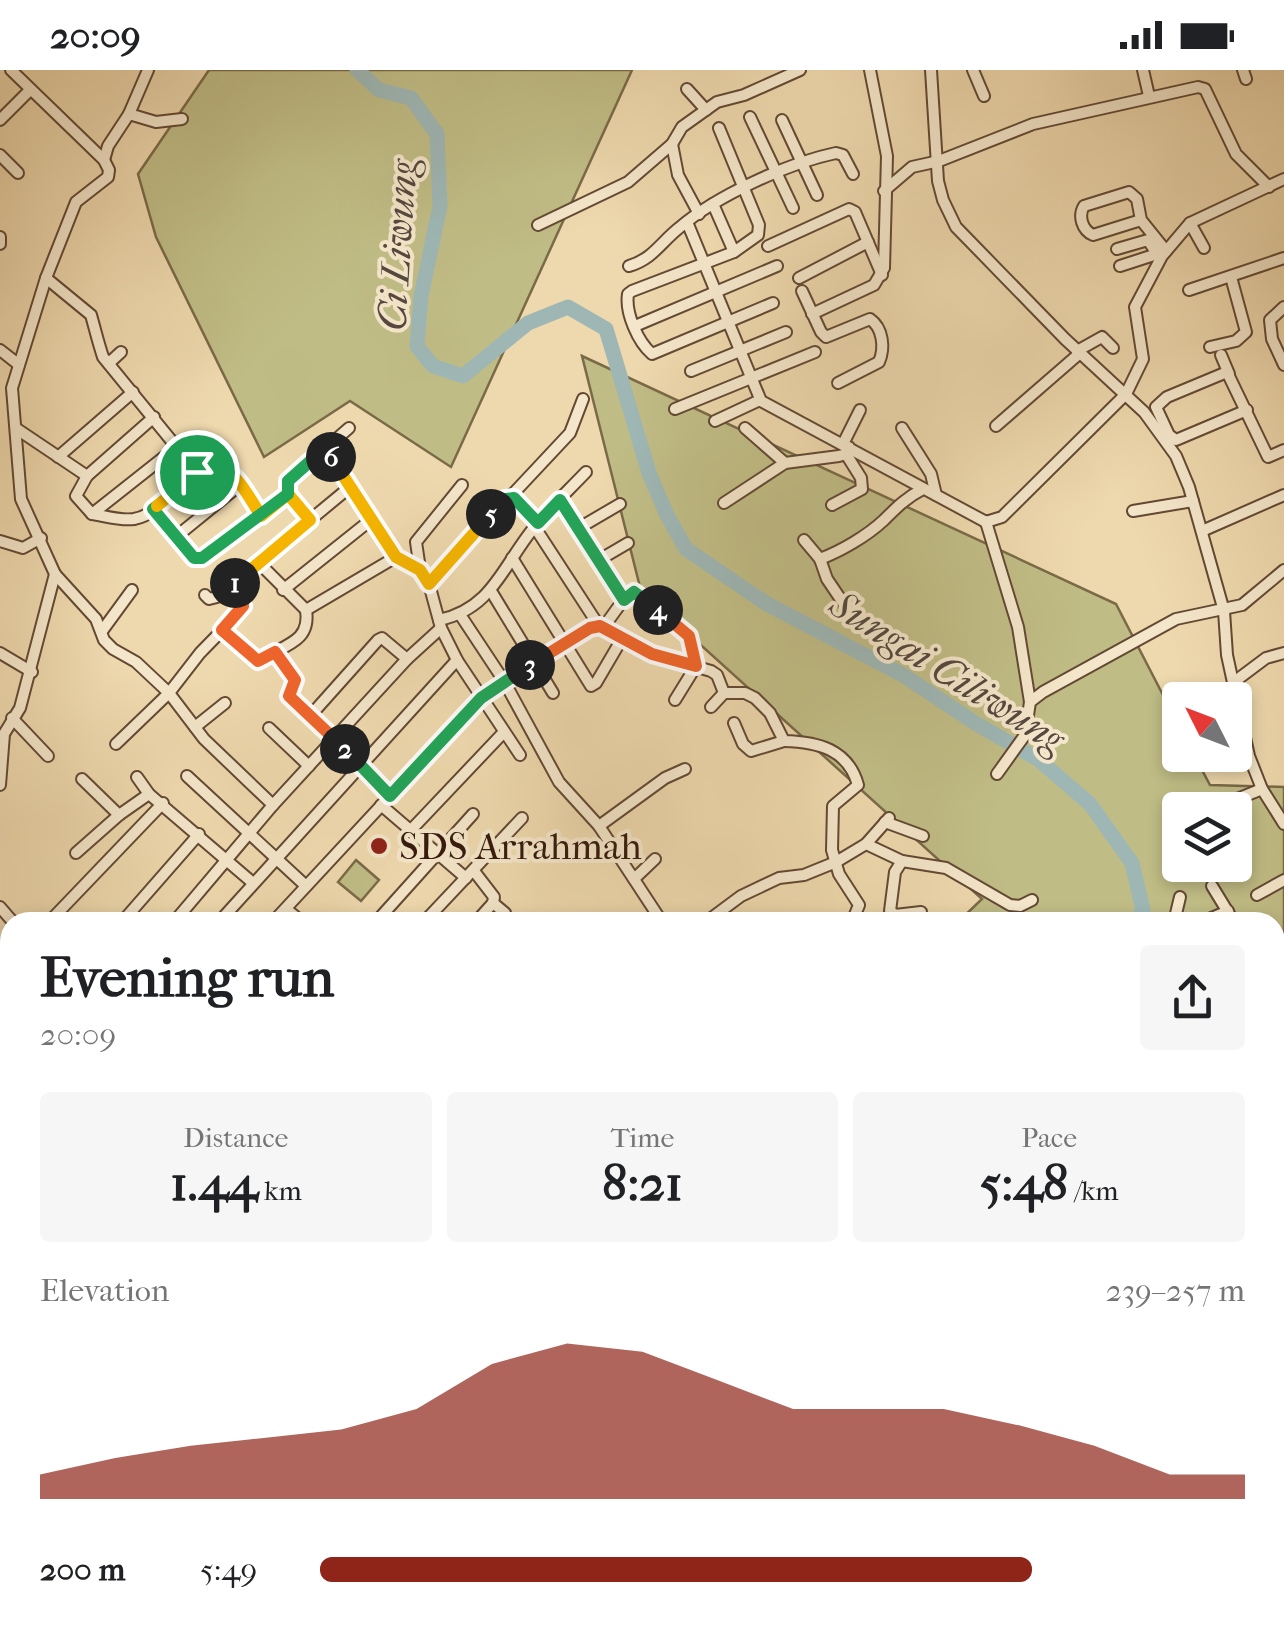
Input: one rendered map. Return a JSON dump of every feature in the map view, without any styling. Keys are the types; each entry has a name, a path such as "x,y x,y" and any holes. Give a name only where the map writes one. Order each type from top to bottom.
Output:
{"street":[{"path":"11,70 110,170 76,202 18,364 12,388 21,499 54,574 96,619 104,640 170,693 204,739 274,805"},
{"path":"7,120 32,70"},
{"path":"104,160 148,70"},
{"path":"538,225 628,182 672,144 676,133 726,98 744,95 782,74 800,70"},
{"path":"812,314 874,285 882,276 887,156 870,70"},
{"path":"931,70 938,181 942,200 956,228 1144,412 1176,456 1224,611 1223,628 1234,682 1266,658 1284,653"},
{"path":"974,70 984,96"},
{"path":"1143,70 1148,96"},
{"path":"687,88 706,110"},
{"path":"884,191 912,167 939,162 1034,124 1190,88 1205,89 1236,154 1269,187"},
{"path":"129,114 156,122 182,119"},
{"path":"750,117 793,208"},
{"path":"782,120 818,194"},
{"path":"718,128 760,225 755,239 734,252 628,294 627,306 634,326 652,354 772,303"},
{"path":"672,144 678,175 699,214"},
{"path":"629,266 661,248 687,222 713,204 776,174 839,153 853,174"},
{"path":"887,156 912,167"},
{"path":"1,157 18,173"},
{"path":"687,222 760,400 986,522 1002,517 1126,394 1143,360 1135,307 1162,254 1190,224 1284,178"},
{"path":"1141,220 1093,235 1085,230 1081,214 1084,206 1129,192 1162,254"},
{"path":"713,204 734,252"},
{"path":"768,246 843,209 855,212 882,276"},
{"path":"1190,224 1204,248"},
{"path":"1117,250 1148,240 1162,254"},
{"path":"799,278 868,242"},
{"path":"1120,266 1162,254"},
{"path":"1189,290 1284,258"},
{"path":"634,326 776,266"},
{"path":"1210,347 1236,340 1246,332 1231,277"},
{"path":"46,278 90,315 95,338 109,363 197,472"},
{"path":"802,291 826,337 870,318 878,327 884,346 879,362 838,383"},
{"path":"1284,307 1270,320 1284,365"},
{"path":"691,372 786,332"},
{"path":"996,426 1079,352 1102,337 1113,348"},
{"path":"0,350 18,364"},
{"path":"109,363 121,352"},
{"path":"675,409 815,352"},
{"path":"1221,355 1268,457 1284,450"},
{"path":"1229,374 1224,372 1157,403 1169,436 1182,439 1246,410"},
{"path":"58,458 133,392"},
{"path":"429,584 570,433 584,398"},
{"path":"715,421 760,400"},
{"path":"832,505 862,489 861,478 846,448 860,410"},
{"path":"154,417 87,476 76,496 92,514 131,520 153,509 197,472 215,463 240,484 261,516"},
{"path":"310,520 288,494 288,481 349,428"},
{"path":"744,428 785,463"},
{"path":"902,428 931,474 936,496"},
{"path":"17,429 87,476"},
{"path":"92,514 178,446"},
{"path":"325,448 396,557 420,570"},
{"path":"724,503 785,463 846,448"},
{"path":"182,912 407,658 440,624 461,616 490,591 536,525 586,472"},
{"path":"177,536 240,484"},
{"path":"462,485 416,542 420,570 429,584 440,624 457,660 520,755"},
{"path":"206,595 214,599 231,587 350,487"},
{"path":"820,559 870,530 904,499 923,489"},
{"path":"153,509 198,559 288,494"},
{"path":"1202,531 1284,496"},
{"path":"510,497 517,500 536,525 601,627"},
{"path":"560,500 624,600"},
{"path":"1133,511 1193,501"},
{"path":"579,528 620,504"},
{"path":"283,590 372,519"},
{"path":"986,522 1018,627 1030,702 1024,735 997,774"},
{"path":"0,542 23,548 41,538"},
{"path":"804,540 820,559 827,580 850,613"},
{"path":"600,560 628,543"},
{"path":"306,610 396,557"},
{"path":"512,558 590,684 594,685 623,637"},
{"path":"222,630 258,661 302,636 308,622 306,610 258,562"},
{"path":"1030,702 1176,619 1242,606 1284,570"},
{"path":"0,785 4,734 20,708 32,672 54,574"},
{"path":"116,744 170,693 243,606 231,587"},
{"path":"102,631 132,590"},
{"path":"490,591 553,693"},
{"path":"601,627 634,592 683,629 693,645 696,666 675,700"},
{"path":"461,616 504,681 558,782 599,826 652,912"},
{"path":"283,912 481,698 590,628 601,627 652,654 717,675 724,693"},
{"path":"311,715 378,640 382,638 407,658"},
{"path":"0,652 32,672"},
{"path":"275,652 295,680 289,696 362,765 411,830 493,892 494,903 504,912"},
{"path":"228,912 457,660"},
{"path":"711,707 724,693 745,692 770,714 784,741"},
{"path":"196,727 224,703"},
{"path":"12,718 48,756"},
{"path":"734,724 750,751 784,741 831,748 855,775 857,790 833,806 832,850 839,874 859,905 856,912"},
{"path":"269,728 309,766"},
{"path":"411,830 503,733"},
{"path":"1252,764 1262,789 1284,824"},
{"path":"599,826 665,778 685,769"},
{"path":"187,776 306,886"},
{"path":"137,777 149,794 253,883"},
{"path":"82,780 119,815"},
{"path":"1252,793 1262,789"},
{"path":"76,853 149,794"},
{"path":"59,912 163,803"},
{"path":"385,912 473,814"},
{"path":"434,912 522,818"},
{"path":"720,912 778,878 804,876 836,862 866,844 887,820 922,836"},
{"path":"133,912 198,834"},
{"path":"866,844 902,861 946,868 1010,905 1020,906 1032,900"},
{"path":"634,879 655,860"},
{"path":"892,912 895,872 902,861"},
{"path":"1257,894 1284,880"},
{"path":"1212,886 1228,911"},
{"path":"1176,912 1180,897"},
{"path":"485,912 494,903"},
{"path":"286,909 290,912"}],"shaded area":[{"path":"209,70 632,70 451,467 350,401 264,457 156,237 138,174"},
{"path":"582,356 1116,604 1162,693 1162,772 1203,772 1210,785 1284,787 1284,912 968,912 982,899 641,591"},
{"path":"356,860 379,880 361,901 338,882"}],"waterway":[{"name":"Ci Liwung","path":"357,70 379,90 411,98 437,134 440,206 421,296 417,346 433,366 463,376 528,323 568,307 606,329 649,473 686,549 767,604 903,675 1039,760 1090,804 1132,863 1142,912"}],"place":[{"name":"SDS Arrahmah","path":"379,846"}],"route":[{"path":"197,472 153,509 194,558 202,558 261,516 288,494 292,476 325,448 396,557 420,570 429,584 505,499 517,500 538,523 560,500 624,600 634,592 683,629 693,645 696,666 652,654 600,626 590,628 481,698 390,796 289,696 295,680 275,652 258,661 222,630 243,606 231,587 310,520 288,494 261,516 240,484 222,466 210,463 197,472"}],"water label":[{"name":"Sungai Ciliwung","path":"948,671"}]}
